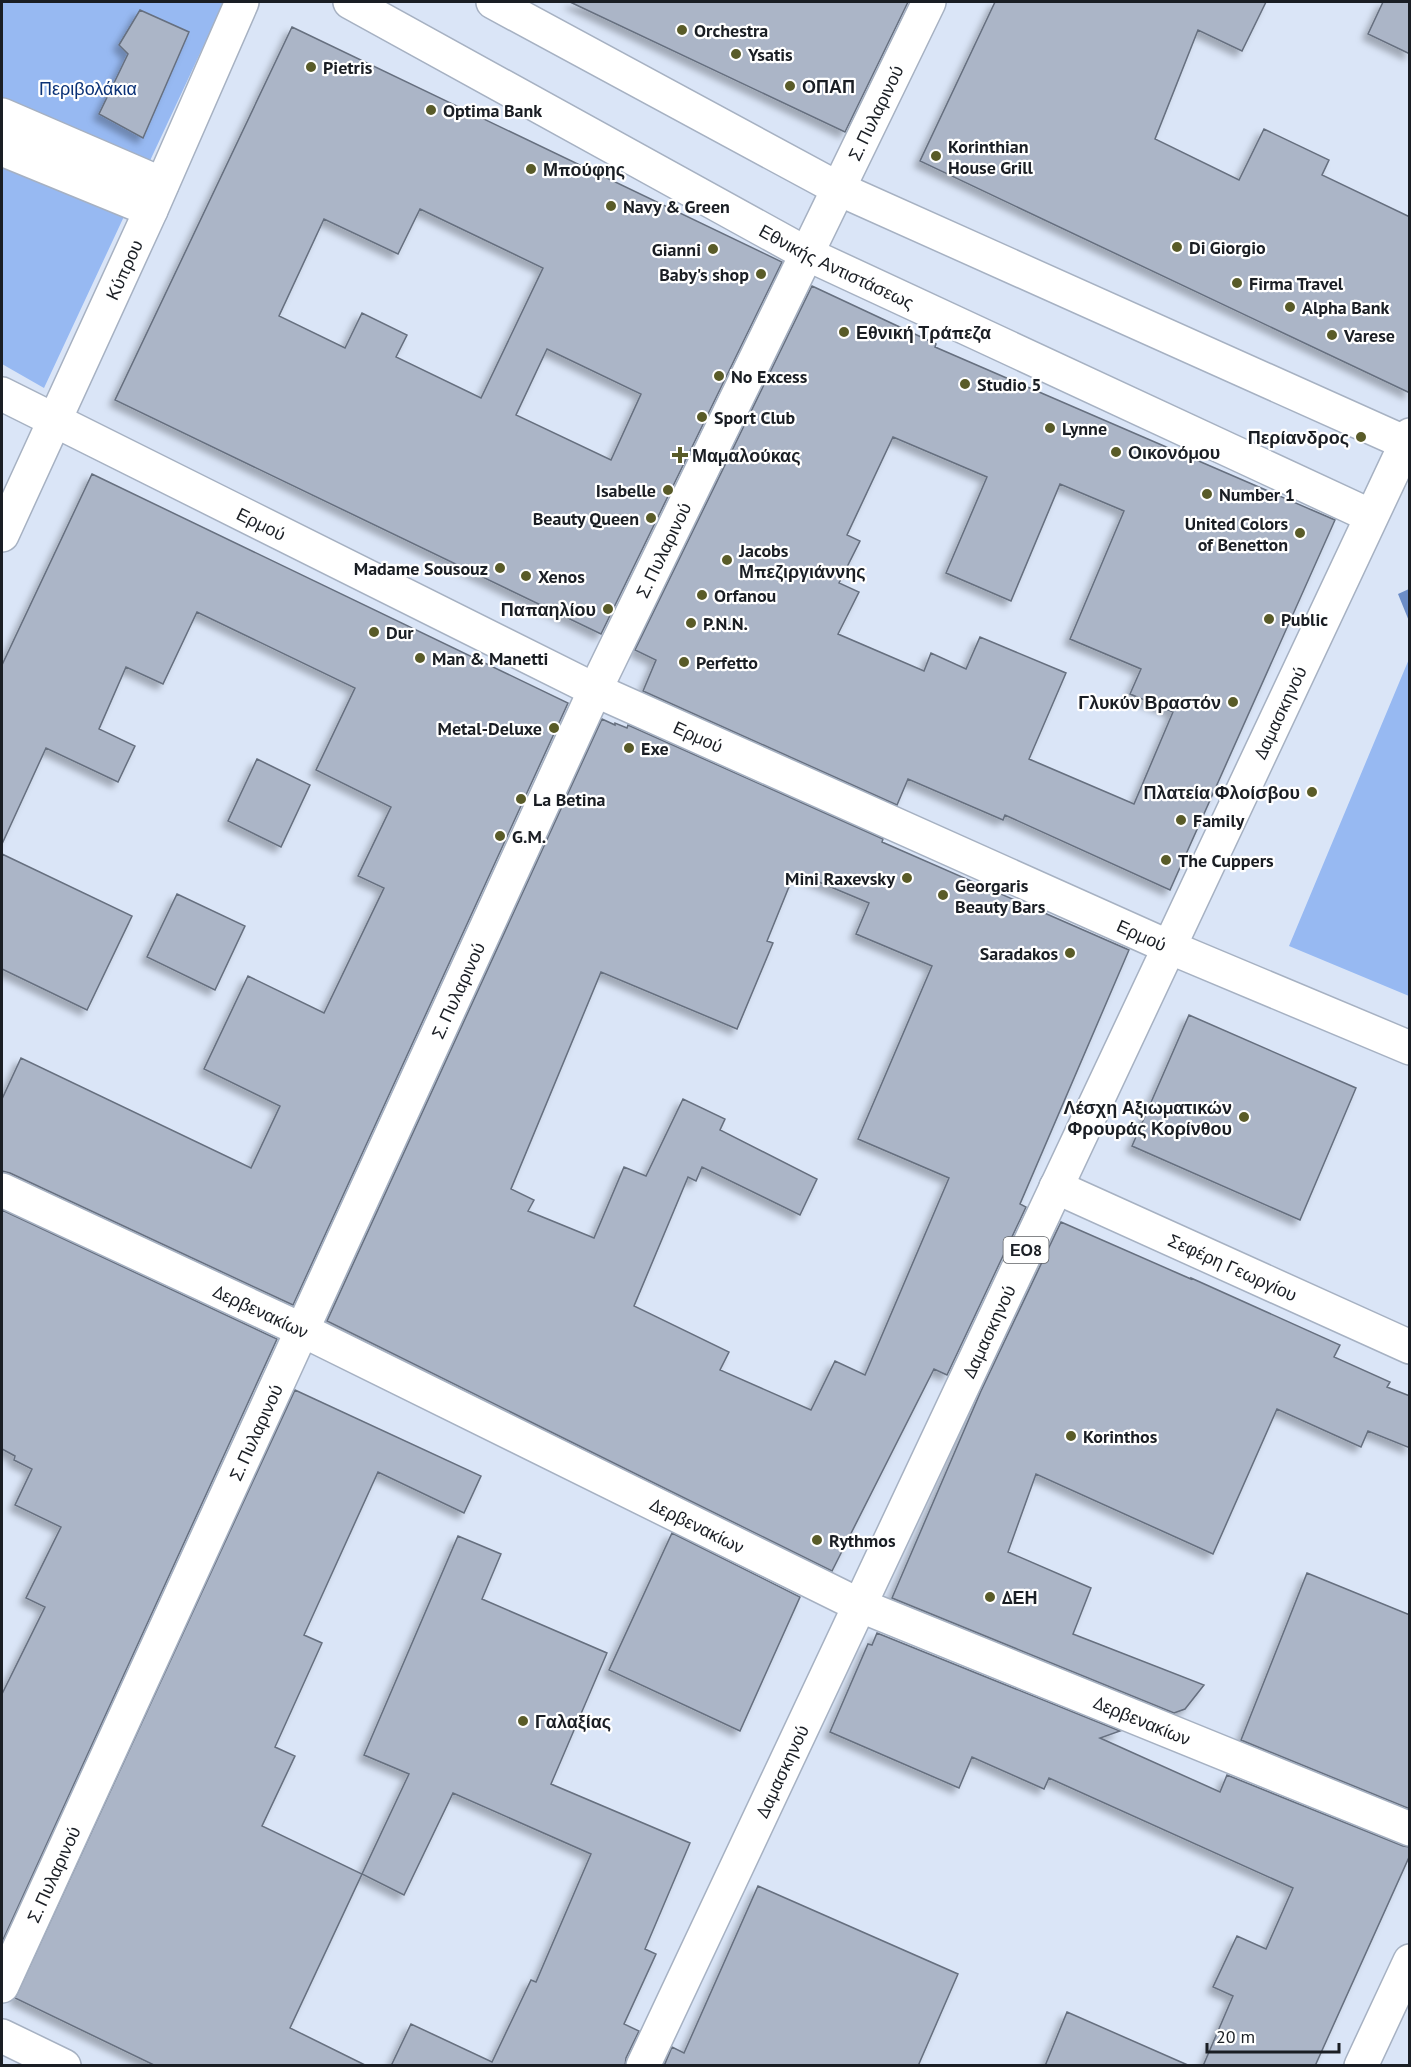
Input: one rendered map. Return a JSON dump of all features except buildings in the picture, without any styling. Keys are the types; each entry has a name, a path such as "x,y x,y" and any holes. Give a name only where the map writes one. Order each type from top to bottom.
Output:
{"street":[{"name":"Κύπρου","path":"2,535 157,197 242,2"},
{"name":"Εθνικής Αντιστάσεως","path":"350,2 807,254 1371,516"},
{"path":"492,2 839,189 1408,439"},
{"name":"Σ. Πυλαρινού","path":"2,1986 594,690 929,2"},
{"path":"2,115 157,197"},
{"path":"2,149 157,197"},
{"name":"Ερμού","path":"2,394 594,690 1169,947 1410,1048"},
{"name":"Δαμασκηνού","path":"643,2066 1408,439"},
{"name":"Σεφέρη Γεωργίου","path":"1056,1187 1410,1347"},
{"name":"Δερβενακίων","path":"2,1190 302,1330 860,1605 1410,1829"},
{"path":"1361,2066 1410,1961"},
{"path":"2,2036 64,2066"}],"green space":[{"name":"Περιβολάκια","path":"2,2 224,2 44,388 2,364"},
{"path":"1409,659 1409,996 1289,946"}],"shaded area":[{"path":"1409,589 1409,621 1398,594"}],"place":[{"name":"Orchestra","path":"682,30"},
{"name":"Ysatis","path":"736,54"},
{"name":"Pietris","path":"311,67"},
{"name":"ΟΠΑΠ","path":"790,86"},
{"name":"Optima Bank","path":"431,110"},
{"name":"Korinthian House Grill","path":"936,156"},
{"name":"Μπούφης","path":"531,169"},
{"name":"Navy & Green","path":"611,206"},
{"name":"Di Giorgio","path":"1177,247"},
{"name":"Gianni","path":"713,249"},
{"name":"Baby's shop","path":"761,274"},
{"name":"Firma Travel","path":"1237,283"},
{"name":"Alpha Bank","path":"1290,307"},
{"name":"Εθνική Τράπεζα","path":"844,332"},
{"name":"Varese","path":"1332,335"},
{"name":"No Excess","path":"719,376"},
{"name":"Studio 5","path":"965,384"},
{"name":"Sport Club","path":"702,417"},
{"name":"Lynne","path":"1050,428"},
{"name":"Περίανδρος","path":"1361,437"},
{"name":"Οικονόμου","path":"1116,452"},
{"name":"Μαμαλούκας","path":"680,455"},
{"name":"Isabelle","path":"668,490"},
{"name":"Number 1","path":"1207,494"},
{"name":"Beauty Queen","path":"651,518"},
{"name":"United Colors of Benetton","path":"1300,533"},
{"name":"Jacobs Μπεζιργιάννης","path":"727,560"},
{"name":"Madame Sousouz","path":"500,568"},
{"name":"Xenos","path":"526,576"},
{"name":"Orfanou","path":"702,595"},
{"name":"Παπαηλίου","path":"608,609"},
{"name":"Public","path":"1269,619"},
{"name":"P.N.N.","path":"691,623"},
{"name":"Dur","path":"374,632"},
{"name":"Man & Manetti","path":"420,658"},
{"name":"Perfetto","path":"684,662"},
{"name":"Γλυκύν Βραστόν","path":"1233,702"},
{"name":"Metal-Deluxe","path":"554,728"},
{"name":"Exe","path":"629,748"},
{"name":"Πλατεία Φλοίσβου","path":"1312,792"},
{"name":"La Betina","path":"521,799"},
{"name":"Family","path":"1181,820"},
{"name":"G.M.","path":"500,836"},
{"name":"The Cuppers","path":"1166,860"},
{"name":"Mini Raxevsky","path":"907,878"},
{"name":"Georgaris Beauty Bars","path":"943,895"},
{"name":"Saradakos","path":"1070,953"},
{"name":"Λέσχη Αξιωματικών Φρουράς Κορίνθου","path":"1244,1117"},
{"name":"Korinthos","path":"1071,1436"},
{"name":"Rythmos","path":"817,1540"},
{"name":"ΔΕΗ","path":"990,1597"},
{"name":"Γαλαξίας","path":"523,1721"}]}
